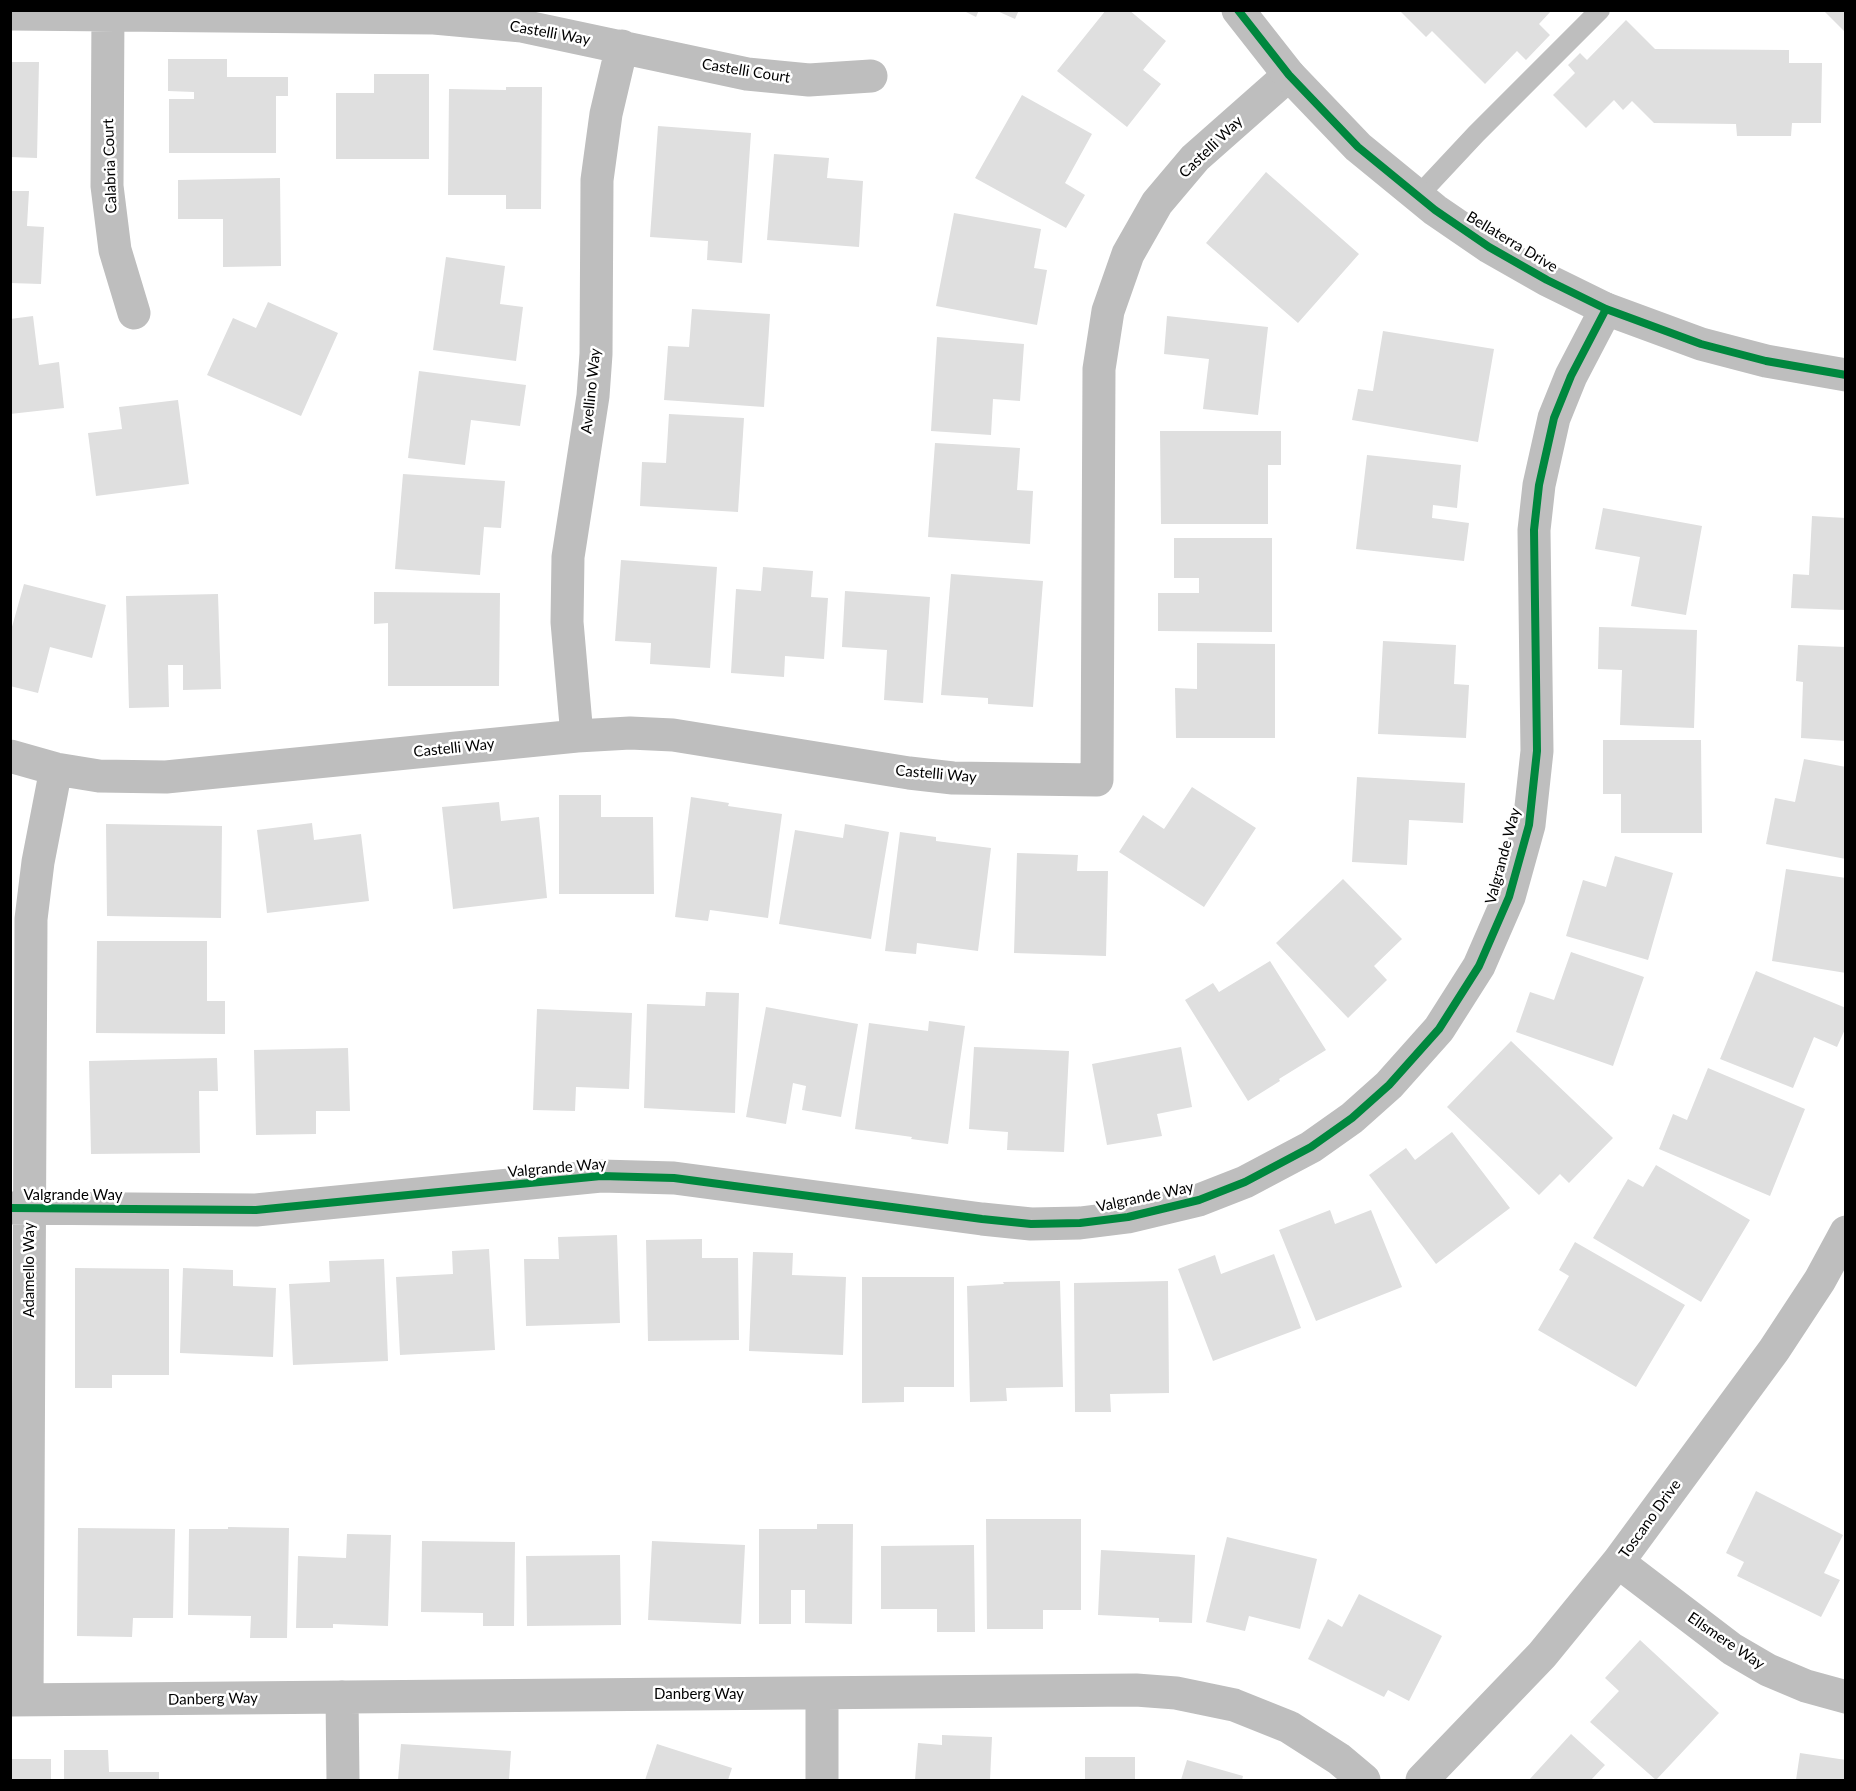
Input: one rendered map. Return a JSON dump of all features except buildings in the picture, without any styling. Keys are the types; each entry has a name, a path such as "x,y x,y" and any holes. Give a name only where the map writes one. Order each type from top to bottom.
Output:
{"street":[{"name":"Bellaterra Drive","path":"1238,10 1289,75 1358,147 1435,210 1489,247 1547,280 1606,309 1712,346 1766,361 1845,375"},
{"name":"Castelli Way","path":"10,14 108,13 434,18 522,26 622,46"},
{"name":"Calabria Court","path":"108,13 107,186 116,250 134,313"},
{"name":"Castelli Court","path":"622,46 747,74 809,80 871,76"},
{"name":"Avellino Way","path":"577,736 567,622 568,557 593,396 596,354 597,180 606,114 622,46"},
{"name":"Castelli Way","path":"10,756 56,769 99,776 166,777 577,736 630,733 673,735 953,778 1097,780 1099,369 1108,311 1128,255 1157,203 1196,158 1289,75"},
{"name":"Valgrande Way","path":"20,1208 256,1210 601,1176 674,1178 1031,1224 1080,1223 1128,1217 1199,1200 1245,1182 1311,1147 1352,1118 1389,1085 1438,1029 1479,966 1509,897 1529,825 1537,751 1534,530 1539,485 1554,418 1571,376 1606,309"},
{"name":"Adamello Way","path":"19,1700 20,1208 31,919 38,861 56,769"},
{"name":"Toscano Drive","path":"1422,1780 1542,1655 1618,1562 1774,1350 1820,1280 1845,1232"},
{"name":"Ellsmere Way","path":"1618,1562 1741,1654 1768,1670 1806,1686 1845,1697"},
{"name":"Danberg Way","path":"19,1700 1124,1690 1176,1693 1234,1705 1289,1727 1339,1759 1364,1780"},
{"path":"822,1693 822,1780"},
{"path":"342,1697 343,1780"}],"lane":[{"path":"1418,196 1476,134 1600,10"}],"cycle path":[{"path":"1238,10 1289,75 1358,147 1435,210 1489,247 1547,280 1606,309 1701,344 1766,361 1846,375"},
{"path":"10,1208 256,1210 601,1176 674,1178 1031,1224 1080,1223 1128,1217 1199,1200 1245,1182 1311,1147 1352,1118 1389,1085 1439,1029 1479,966 1509,897 1529,825 1537,751 1534,530 1539,485 1554,418 1571,376 1606,309"}]}
